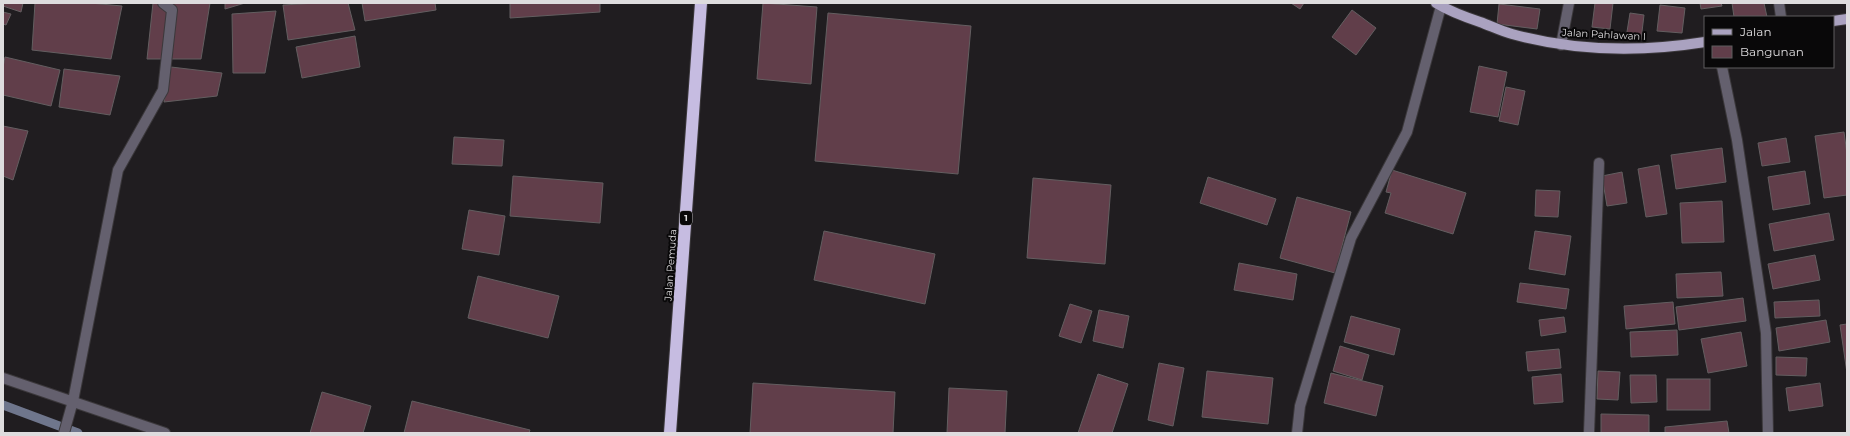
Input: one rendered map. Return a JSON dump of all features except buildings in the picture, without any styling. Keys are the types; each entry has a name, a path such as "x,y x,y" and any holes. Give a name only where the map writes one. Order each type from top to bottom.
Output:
{"highway":[{"name":"Jalan Pemuda","path":"670,433 701,3"}],"main road":[{"name":"Jalan Pahlawan I","path":"1438,5 1511,34 1561,45 1667,48 1704,42"},
{"path":"1834,21 1847,19"}],"street":[{"path":"64,433 72,405 118,170 163,90 172,10 163,3"},
{"path":"1561,45 1569,3"},
{"path":"1779,3 1781,16"},
{"path":"1297,433 1300,406 1351,238 1407,132 1422,77 1438,5"},
{"path":"1722,68 1737,140 1766,333 1768,433"},
{"path":"1589,433 1599,163"},
{"path":"3,378 72,405 165,433"}],"waterway":[{"path":"3,405 78,433"}]}
